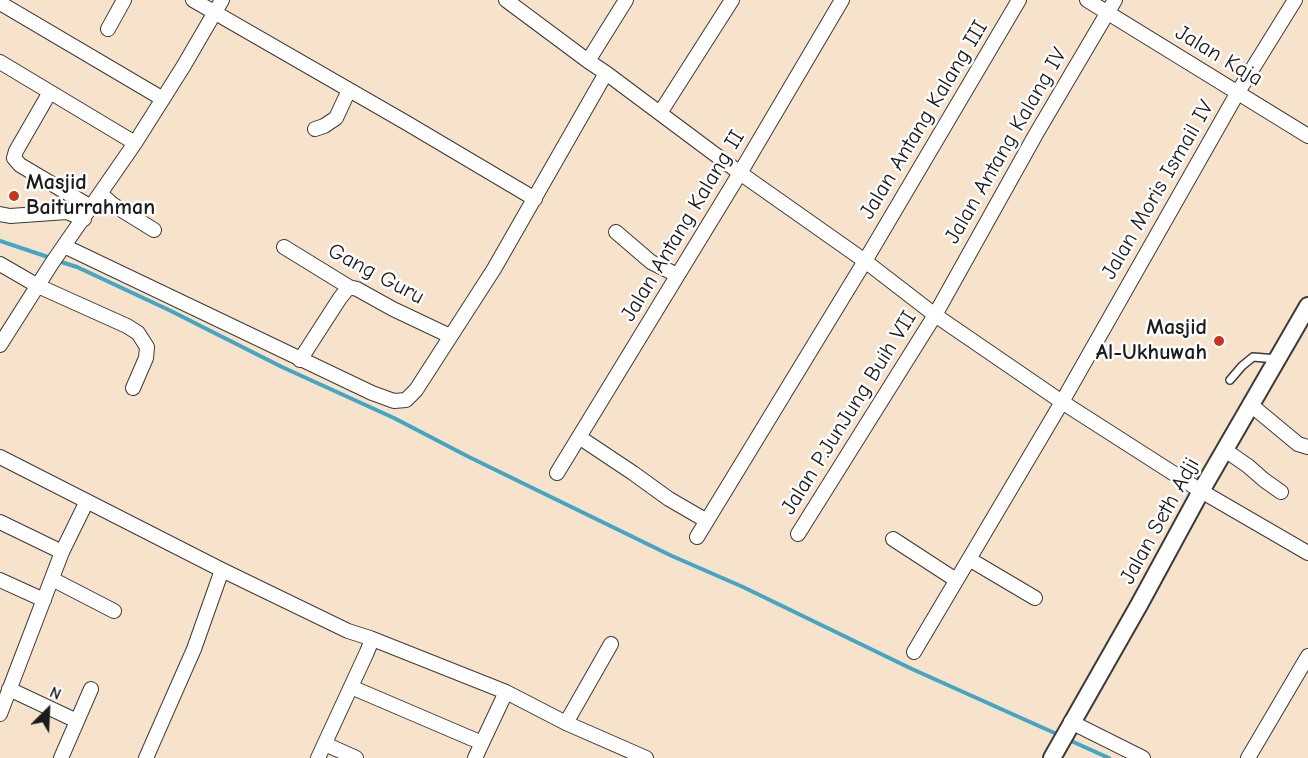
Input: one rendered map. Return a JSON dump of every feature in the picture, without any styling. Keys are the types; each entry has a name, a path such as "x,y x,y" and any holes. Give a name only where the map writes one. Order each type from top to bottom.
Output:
{"street":[{"path":"108,29 124,0"},
{"path":"194,0 218,6 349,90 535,199"},
{"path":"506,0 740,173 865,261 935,315 1062,402 1201,491 1308,553"},
{"path":"588,61 626,0"},
{"path":"660,113 732,0"},
{"name":"Jalan Antang Kalang II","path":"557,473 740,173 842,0"},
{"name":"Jalan Antang Kalang III","path":"698,537 1019,0"},
{"name":"Jalan Kaja","path":"1087,0 1306,131"},
{"name":"Jalan Antang Kalang IV","path":"935,315 1036,134 1115,0"},
{"name":"Jalan Moris Ismail IV","path":"914,652 1062,402 1238,92 1295,0"},
{"path":"0,3 163,99"},
{"path":"0,345 52,263 135,143 218,6"},
{"path":"0,62 135,143"},
{"path":"63,248 372,393 400,401 406,400 494,269 606,73"},
{"path":"315,129 336,118 349,90"},
{"path":"50,92 14,158 20,165 88,213"},
{"path":"101,194 112,204 154,230"},
{"path":"0,214 10,216 67,212 88,213"},
{"path":"616,232 651,262 677,275"},
{"name":"Gang Guru","path":"284,247 350,287 450,336"},
{"path":"0,264 38,286 138,333 147,347 146,358 133,388"},
{"path":"300,360 340,298 350,287"},
{"name":"Jalan Seth Adji","path":"1052,758 1201,491 1308,306"},
{"name":"Jalan P.JunJung Buih VII","path":"798,534 935,315"},
{"path":"1251,405 1298,444 1308,447"},
{"path":"579,437 669,499 707,521"},
{"path":"1225,450 1281,492"},
{"path":"0,457 115,517 348,631 506,692 566,723 646,758"},
{"path":"0,714 62,552 87,501"},
{"path":"0,522 62,552"},
{"path":"893,539 956,580"},
{"path":"969,559 1035,598"},
{"path":"146,758 194,649 222,570"},
{"path":"52,579 114,611"},
{"path":"0,580 45,600"},
{"path":"318,758 368,652 370,638"},
{"path":"566,723 611,644"},
{"path":"1248,758 1308,656"},
{"path":"351,687 482,743"},
{"path":"9,689 77,721"},
{"path":"61,758 91,689"},
{"path":"475,758 506,692"},
{"path":"1070,724 1143,758"},
{"path":"325,744 356,758"}],"lane":[{"path":"1230,380 1253,357 1278,359"}],"waterway":[{"path":"0,241 51,258"},
{"path":"58,261 77,267 282,367 394,418 672,556 743,587 912,669 1059,735"},
{"path":"1069,740 1109,758"}],"place":[{"name":"Masjid Baiturrahman","path":"14,196"},
{"name":"Masjid Al-Ukhuwah","path":"1219,341"}]}
